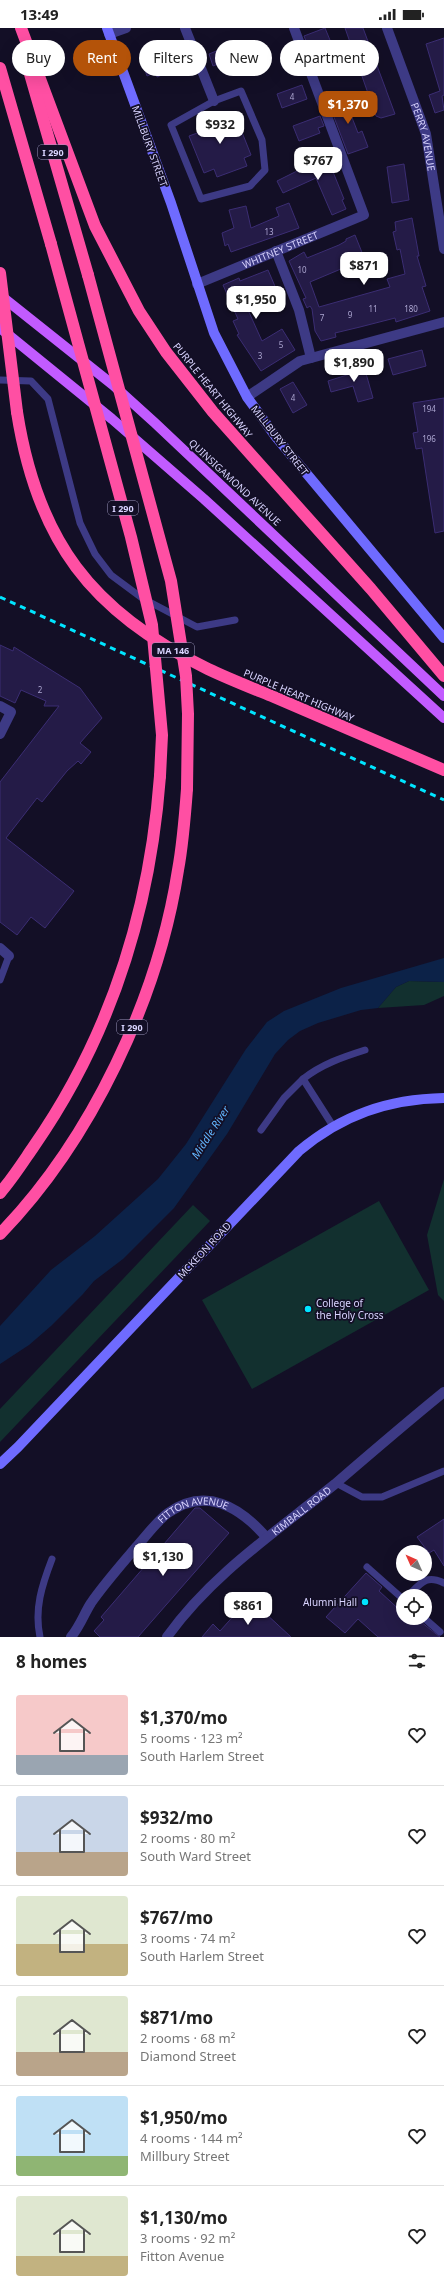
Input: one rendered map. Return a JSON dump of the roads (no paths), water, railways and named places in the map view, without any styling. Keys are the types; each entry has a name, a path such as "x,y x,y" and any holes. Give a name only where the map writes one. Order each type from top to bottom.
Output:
{"highway":[{"name":"I 290","path":"0,1234 46,1178 75,1136 111,1073 128,1037 154,968 171,904 180,858 186,789 188,714 186,676 171,581 88,275 17,28"},
{"name":"PURPLE HEART HIGHWAY","path":"21,28 95,226 114,267 139,311 166,352 213,412 361,578 444,676"},
{"name":"I 290","path":"0,68 51,244 131,537 152,624 162,735 156,823 143,902 120,977 95,1040 68,1094 0,1193"},
{"name":"PURPLE HEART HIGHWAY","path":"0,273 23,452 34,488 58,540 80,573 96,591 130,622 168,647 208,669 444,770"}],"main road":[{"name":"MILLBURY STREET","path":"108,31 171,203 214,333 247,397 281,443 444,638"},
{"name":"QUINSIGAMOND AVENUE","path":"0,295 113,385 444,696"},
{"path":"0,328 112,419 204,499 444,718"},
{"name":"MCKEON ROAD","path":"0,1464 18,1447 288,1161 311,1141 334,1126 360,1113 386,1104 413,1100 444,1098"}],"street":[{"path":"108,31 126,28"},
{"path":"185,28 214,100"},
{"name":"WHITNEY STREET","path":"197,284 364,215 294,28"},
{"name":"PERRY AVENUE","path":"388,28 426,134 444,249"},
{"path":"276,251 299,310 311,358"},
{"path":"247,397 300,361 444,322"},
{"path":"0,706 11,712 0,734"},
{"path":"0,948 9,956"},
{"name":"KIMBALL ROAD","path":"167,1637 206,1591 266,1537 336,1483 444,1392"},
{"name":"FITTON AVENUE","path":"71,1637 92,1602 128,1557 168,1513 180,1506 202,1500 216,1502 236,1509 255,1524 266,1537"}],"lane":[{"path":"241,91 262,140 265,170 250,186 201,199 171,124 214,100 241,91"},
{"path":"0,380 31,381 48,399 80,523 95,554 111,576 142,598 197,627 234,620"},
{"path":"0,980 9,956"},
{"path":"261,1130 284,1098 303,1079 316,1069 336,1059 365,1050"},
{"path":"303,1079 334,1126"},
{"path":"336,1483 362,1497 382,1497 444,1471"},
{"path":"40,1637 37,1616 41,1587 52,1559"},
{"path":"367,1567 396,1593"},
{"path":"415,1589 424,1580 436,1579 444,1583"},
{"path":"432,1625 440,1632"}],"water":[{"name":"Middle River","path":"444,958 444,982 409,981 396,987 378,1008 361,1010 318,1023 300,1031 288,1040 275,1054 227,1134 174,1208 123,1259 94,1281 51,1326 29,1345 0,1364 0,1326 51,1270 95,1236 158,1179 186,1144 246,1049 267,1022 284,1011 341,988"}],"railway":[{"path":"0,597 444,800"}],"place":[{"name":"College of the Holy Cross","path":"308,1309"},
{"name":"Alumni Hall","path":"365,1602"}]}
